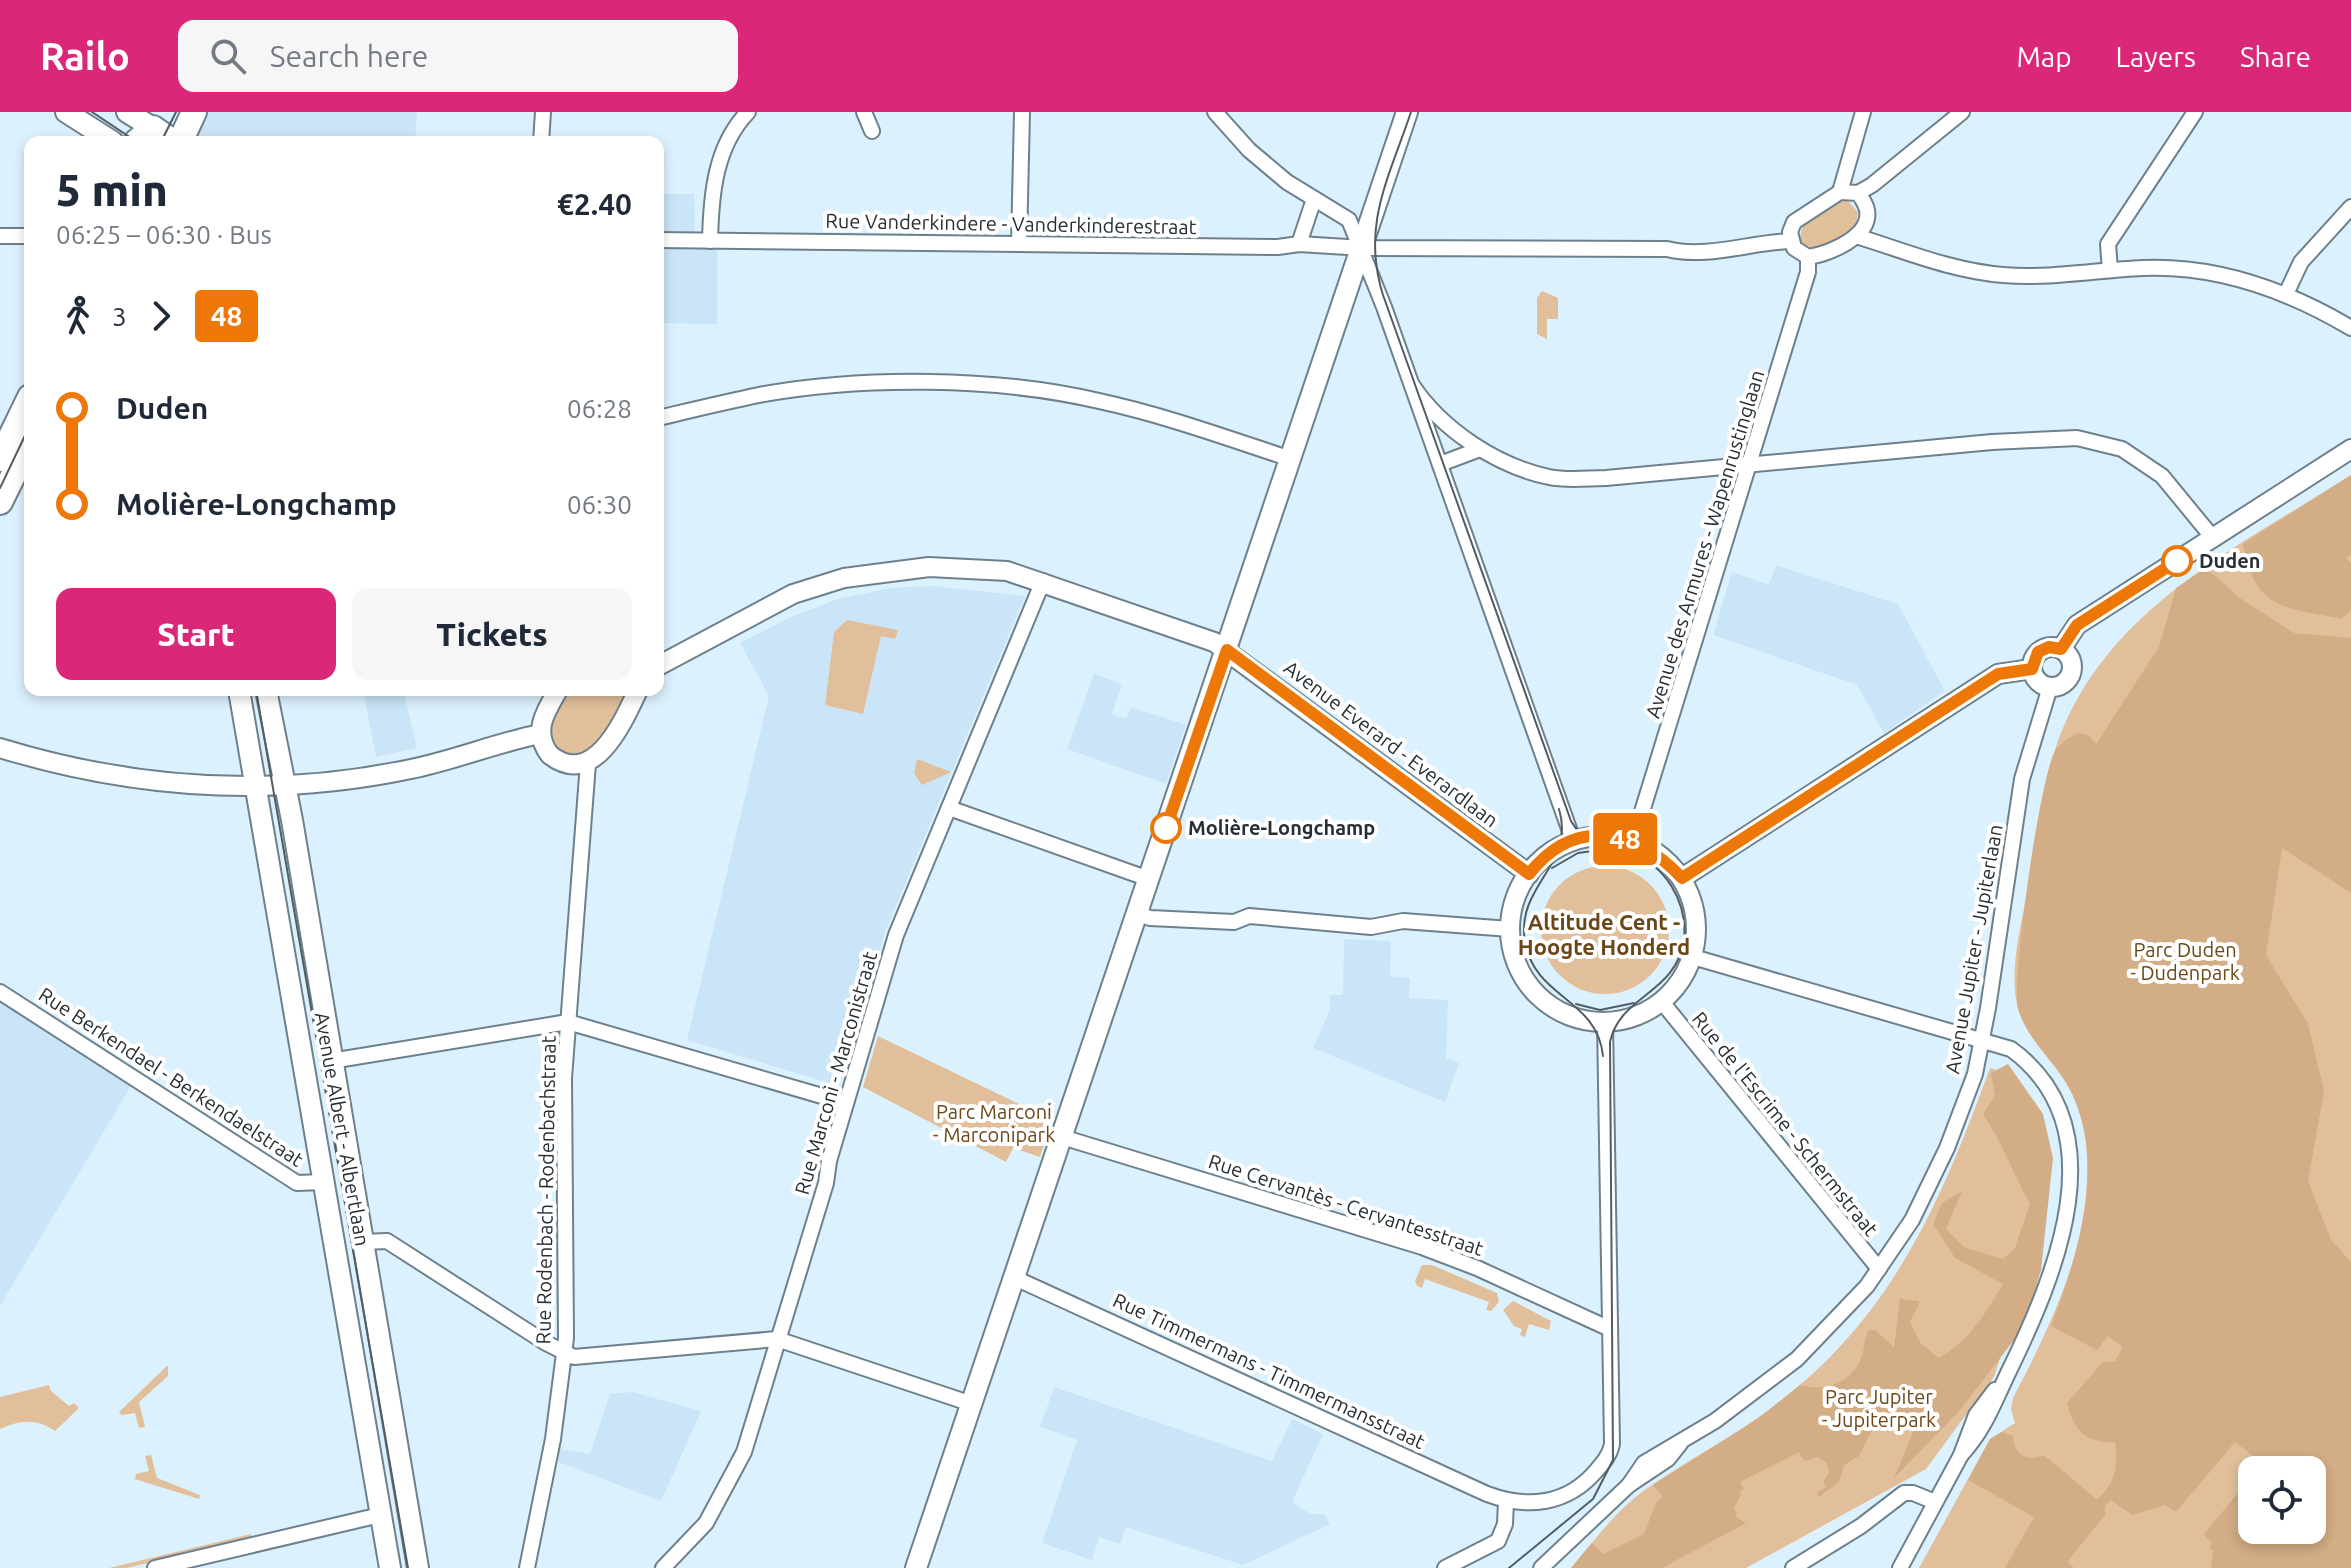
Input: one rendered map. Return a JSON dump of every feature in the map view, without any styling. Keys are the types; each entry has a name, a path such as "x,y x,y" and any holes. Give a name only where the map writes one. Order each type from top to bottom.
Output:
{"main road":[{"path":"66,112 104,136"},
{"path":"127,112 157,131"},
{"path":"183,136 194,112"},
{"path":"916,1568 1407,112"},
{"path":"0,459 24,409"},
{"path":"0,502 24,453"},
{"name":"Avenue Albert - Albertlaan","path":"240,696 390,1568"},
{"name":"Avenue Albert - Albertlaan","path":"267,696 418,1568"}],"street":[{"path":"541,136 543,112"},
{"path":"710,241 713,194 722,152 736,125 748,112"},
{"path":"864,112 872,131"},
{"path":"1019,244 1022,112"},
{"path":"1215,112 1249,150 1314,199 1349,220 1363,248 1573,840"},
{"path":"1840,192 1863,112"},
{"path":"1667,249 1681,242 1719,241 1770,232 1794,222 1840,192 1858,193 1927,143 1962,112"},
{"path":"2110,270 2108,244 2195,112"},
{"path":"1794,222 1794,248 1808,257 1821,255 1856,236 1865,226 1867,210 1858,193"},
{"path":"1299,244 1314,199"},
{"path":"2286,294 2301,262 2351,207"},
{"path":"0,236 24,236"},
{"path":"1856,236 1947,266 2002,275 2070,275 2176,268 2221,274 2286,294 2351,328"},
{"name":"Rue Vanderkindere - Vanderkinderestraat","path":"664,240 1667,249"},
{"path":"1667,249 1681,252 1720,250 1771,240 1792,241"},
{"name":"Avenue des Armures - Wapenrustinglaan","path":"1633,841 1751,464 1808,272 1808,257"},
{"path":"664,417 760,395 825,387 919,383 990,387 1097,400 1291,459"},
{"path":"1412,385 1428,404 1480,449 1513,467 1553,478 1606,478 2077,438 2122,449 2162,476 2213,538"},
{"path":"1440,464 1480,449"},
{"path":"2061,649 2077,625 2351,449"},
{"name":"Avenue Everard - Everardlaan","path":"664,663 791,594 844,578 884,570 972,567 1007,571 1214,642 1529,874"},
{"name":"Rue Marconi - Marconistraat","path":"663,1568 706,1523 744,1452 826,1183 846,1103 896,935 1043,581"},
{"path":"2043,649 2061,649 2068,655 2071,672 2067,680 2050,687 2040,683 2032,669 2034,657 2043,649"},
{"path":"1682,878 1998,674 2032,669"},
{"name":"Avenue Jupiter - Jupiterlaan","path":"1541,1568 1629,1485 1668,1459 1680,1444 1754,1394 1797,1359 1879,1269 1912,1220 1947,1148 1972,1082 1982,1041 2022,779 2050,687"},
{"path":"555,696 542,718 540,734 546,749 556,760 574,765 588,763 602,753 635,696"},
{"path":"0,748 83,770 145,781 254,786 339,782 413,769 540,734"},
{"name":"Rue Rodenbach - Rodenbachstraat","path":"527,1568 553,1439 565,1354 563,1119 588,763"},
{"path":"949,808 1149,879"},
{"path":"1599,835 1633,841 1664,858 1682,878 1696,915 1693,957 1687,971 1662,1002 1632,1017 1605,1022 1564,1013 1538,996 1522,974 1510,929 1514,901 1529,874 1554,850 1573,840 1599,835"},
{"path":"1138,914 1150,918 1234,922 1249,916 1299,919 1311,924 1371,927 1403,921 1510,929"},
{"path":"1693,957 2011,1049 2043,1079 2061,1112 2069,1147 2068,1188 2056,1261 2031,1329 1979,1436 1961,1455 1900,1568"},
{"name":"Rue Berkendael - Berkendaelstraat","path":"0,992 297,1183 323,1182"},
{"name":"Rue de l'Escrime - Schermstraat","path":"1662,1002 1879,1269"},
{"path":"331,1061 568,1022 846,1103"},
{"path":"1445,1568 1498,1541 1505,1524 1506,1501 1535,1503 1576,1490 1602,1463 1612,1444 1605,1022"},
{"name":"Rue Cervantès - Cervantesstraat","path":"1062,1137 1422,1247 1477,1268 1610,1329"},
{"path":"362,1242 387,1241 574,1357 777,1339 972,1404"},
{"name":"Rue Timmermans - Timmermansstraat","path":"1015,1278 1506,1501"},
{"path":"1793,1568 1861,1526 1904,1493 1913,1493 1935,1502"},
{"path":"155,1568 380,1515"}],"shaded area":[{"path":"200,112 417,112 415,136 188,136"},
{"path":"664,194 694,194 695,238 717,241 717,324 664,323"},
{"path":"1776,565 1898,604 1945,691 1884,733 1857,685 1713,635 1732,572 1769,585"},
{"path":"932,586 1025,596 885,932 839,1086 687,1040 769,696 740,643 793,616 838,599 890,588"},
{"path":"1094,674 1122,684 1112,714 1126,719 1131,707 1186,725 1166,784 1067,749"},
{"path":"364,696 404,696 417,748 376,757"},
{"path":"1344,939 1391,941 1390,976 1410,978 1409,998 1448,1000 1446,1058 1459,1063 1445,1102 1313,1048 1330,1010 1330,995 1343,995"},
{"path":"0,1000 132,1084 0,1306"},
{"path":"1054,1387 1272,1461 1292,1419 1323,1434 1292,1502 1311,1514 1325,1514 1330,1524 1243,1565 1126,1527 1120,1544 1099,1537 1092,1560 1042,1543 1077,1440 1040,1427"},
{"path":"632,1392 701,1411 661,1501 558,1462 559,1449 590,1454 610,1394"}],"green space":[{"path":"1848,201 1858,212 1856,226 1819,250 1802,244 1802,228 1807,220 1822,208"},
{"path":"1542,291 1558,298 1558,319 1547,319 1547,339 1537,334 1537,298"},
{"name":"Parc Duden - Dudenpark","path":"2351,475 2351,1568 1919,1568 1990,1439 2015,1423 2011,1410 2013,1398 2062,1292 2084,1215 2088,1176 2085,1137 2075,1100 2062,1076 2029,1033 2015,992 2018,940 2043,796 2054,753 2075,704 2103,660 2137,623 2176,589 2262,530"},
{"path":"2351,475 2351,555 2346,558 2351,563 2351,610 2341,619 2303,612 2275,602 2255,582 2243,544"},
{"name":"Parc Duden - Dudenpark","path":"2206,568 2241,599 2294,633 2351,638 2351,893 2282,848 2266,955 2308,1024 2324,1091 2308,1181 2331,1240 2351,1262 2351,1568 2211,1568 2213,1551 2209,1547 2212,1543 2204,1534 2238,1493 2238,1544 2326,1544 2326,1456 2253,1456 2235,1442 2176,1512 2165,1505 2132,1515 2111,1500 2105,1506 2105,1515 2067,1562 2074,1568 2005,1568 2034,1517 1968,1480 1990,1439 2002,1432 2013,1436 2015,1448 2022,1455 2032,1458 2044,1455 2097,1500 2114,1474 2115,1442 2089,1438 2077,1428 2067,1403 2103,1362 2115,1361 2123,1347 2108,1336 2097,1350 2051,1326 2067,1282 2084,1213 2087,1189 2085,1133 2073,1095 2021,1018 2017,991 2019,961 2035,837 2055,751 2078,733 2088,735 2096,744 2159,647 2176,588"},
{"path":"847,620 898,630 895,639 881,636 863,714 825,705 834,632"},
{"path":"564,696 626,696 603,738 592,749 578,755 563,753 552,744 549,730"},
{"path":"917,759 951,772 922,785 914,773"},
{"path":"1605,866 1630,870 1651,884 1665,905 1669,930 1665,955 1651,976 1630,990 1605,994 1580,990 1559,976 1545,955 1541,930 1545,905 1559,884 1580,870"},
{"name":"Parc Marconi - Marconipark","path":"878,1036 1052,1120 1040,1157 1013,1148 1006,1162 863,1087"},
{"path":"2008,1064 2043,1114 2053,1158 2041,1270 2024,1327 1960,1410 1894,1478 1914,1430 1896,1420 1877,1421 1859,1456 1844,1465 1839,1482 1819,1497 1817,1493 1826,1487 1823,1482 1829,1473 1827,1463 1818,1457 1804,1461 1799,1452 1740,1482 1744,1489 1739,1492 1741,1495 1734,1508 1737,1518 1746,1523 1662,1568 1571,1568 1592,1543 1603,1554 1644,1534 1656,1503 1663,1497 1653,1485 1759,1418 1800,1385 1827,1387 1843,1381 1860,1361 1869,1330 1875,1330 1894,1347 1900,1299 1920,1301 1910,1322 1921,1344 1939,1358 1968,1335 2003,1284 1955,1258 1933,1224 1942,1203 1962,1191 1946,1229 1965,1248 2003,1259 2015,1248 2030,1204 1983,1114 1995,1096 1991,1073"},
{"name":"Parc Jupiter - Jupiterpark","path":"1990,1068 2000,1071 2044,1159 2030,1267 1994,1377 1926,1469 1746,1568 1571,1568 1632,1500 1779,1402 1819,1368 1854,1331 1910,1251 1953,1163"},
{"path":"1422,1265 1432,1265 1497,1293 1499,1302 1491,1311 1486,1310 1489,1302 1425,1279 1422,1288 1417,1286 1415,1281"},
{"path":"1513,1301 1551,1321 1549,1330 1529,1324 1525,1337 1520,1335 1522,1329 1514,1326 1503,1310"},
{"path":"168,1365 168,1376 139,1402 145,1427 139,1428 135,1413 122,1415 119,1412"},
{"path":"49,1385 51,1391 69,1406 74,1403 79,1408 55,1431 28,1422 0,1429 0,1397"},
{"path":"151,1455 157,1478 200,1495 199,1499 135,1479 136,1474 149,1471 145,1456"},
{"path":"251,1534 252,1538 127,1568 109,1568"}],"tram line":[{"path":"92,112 128,136"},
{"path":"164,136 176,112"},
{"path":"1411,112 1380,202 1376,224 1377,270 1383,295 1571,821 1589,839 1629,852 1653,865 1672,886 1684,926 1679,958 1660,984 1625,1014 1610,1042 1613,1460 1593,1499 1509,1568"},
{"path":"0,488 24,438"},
{"path":"257,696 408,1568"},
{"path":"1559,809 1562,829 1559,846 1528,905 1524,922 1525,942 1531,961 1541,976 1590,1022 1603,1056"},
{"path":"1552,868 1578,853 1607,849"},
{"path":"1576,1004 1600,1010 1634,1003"}],"bus line":[{"name":"48","path":"1166,828 1227,650 1529,874 1554,850 1573,840 1599,835 1616,836 1648,847 1664,858 1682,878 1998,674 2021,668 2032,669 2038,652 2049,647 2061,649 2064,640 2077,625 2177,561"}],"place":[{"name":"Duden","path":"2177,561"},
{"name":"Molière-Longchamp","path":"1166,828"}],"district":[{"name":"Altitude Cent - Hoogte Honderd","path":"1604,934"}]}
